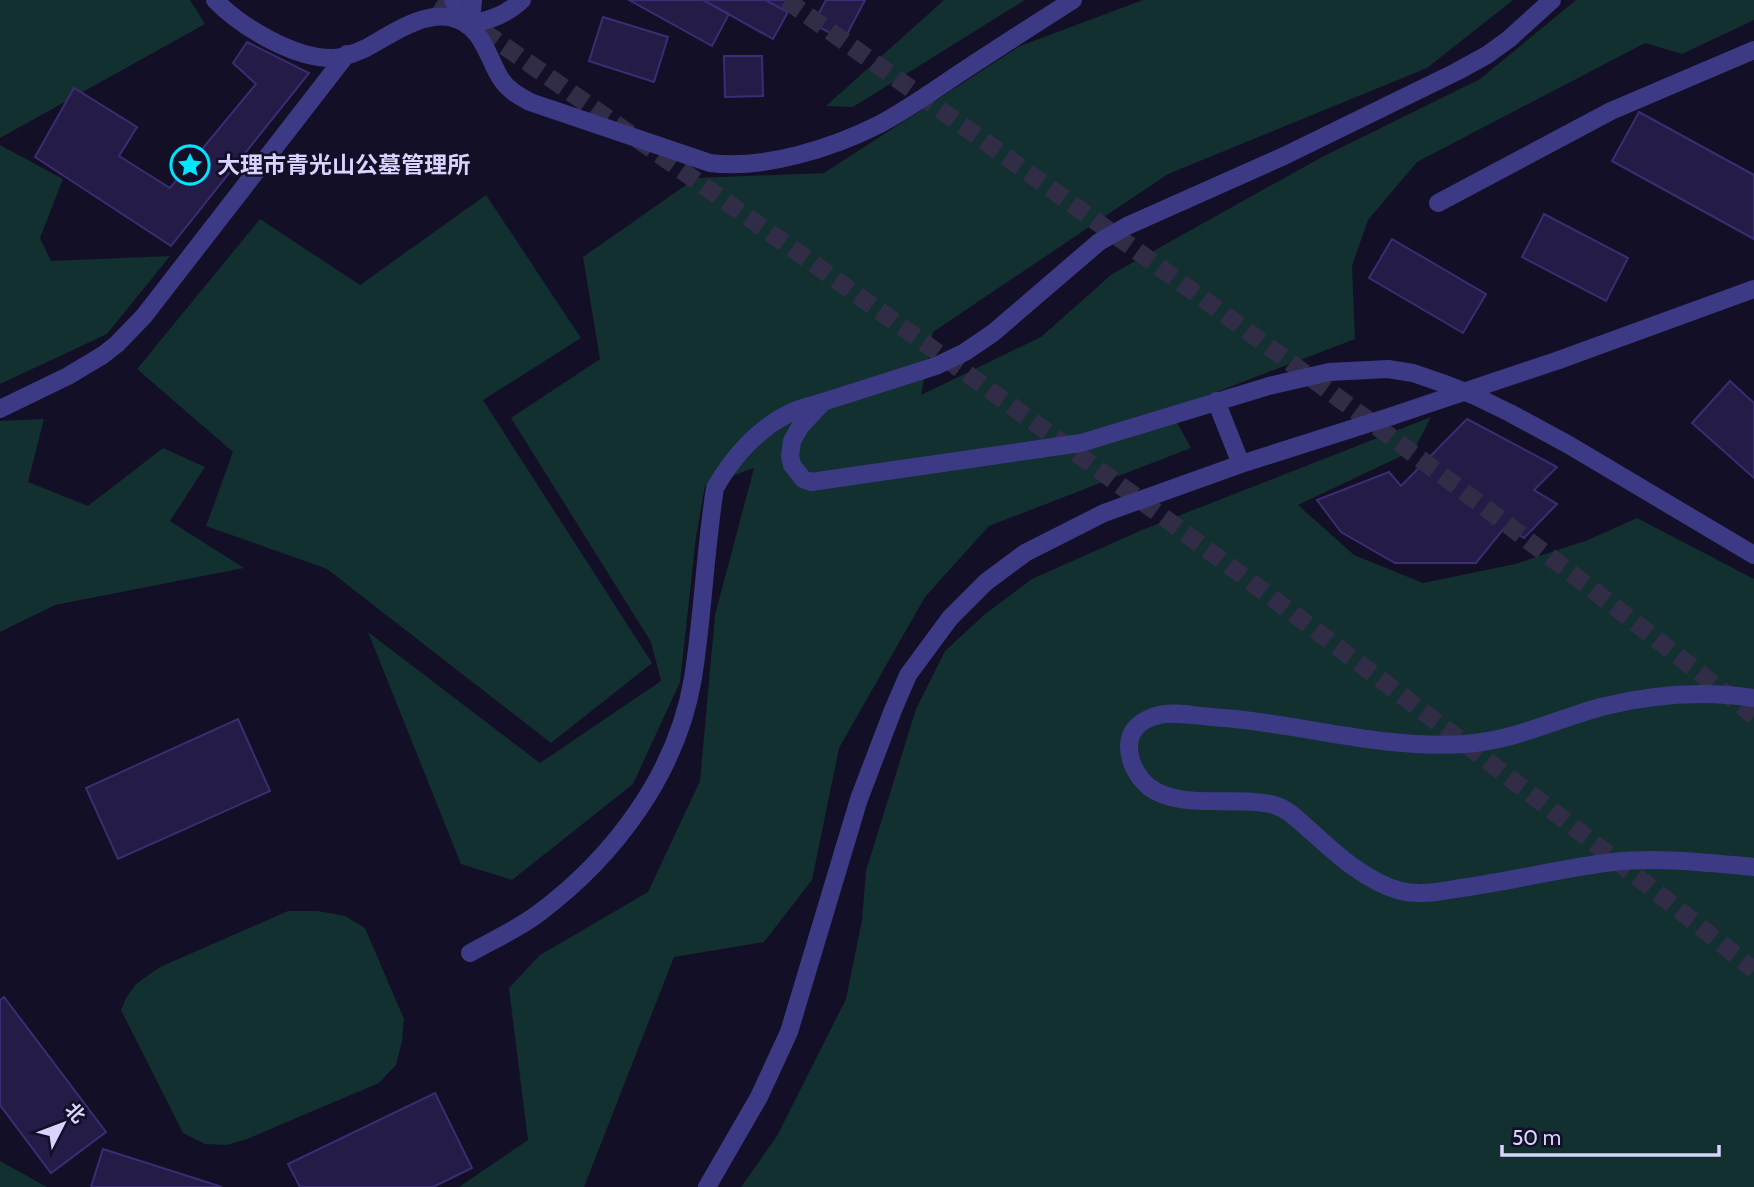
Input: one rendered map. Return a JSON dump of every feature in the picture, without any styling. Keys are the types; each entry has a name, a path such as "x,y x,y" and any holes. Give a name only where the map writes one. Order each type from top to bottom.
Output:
{"street":[{"path":"215,0 249,28 301,53 324,58 337,58 361,50 430,17 454,18 467,25 499,18 522,0"},
{"path":"453,0 467,25 485,44 502,81 530,102 710,163 741,165 780,159 816,149 877,125 1073,0"},
{"path":"467,25 473,0"},
{"path":"470,953 539,912 592,867 657,782 679,735 693,678 715,488 729,465 759,435 790,413 936,366 965,352 993,333 1099,242 1127,226 1284,156 1456,72 1487,55 1552,0"},
{"path":"1438,203 1611,111 1754,50"},
{"path":"0,409 68,376 117,344 144,316 347,54"},
{"path":"707,1187 759,1097 789,1032 847,837 875,754 908,675 950,618 986,582 1025,553 1104,513 1241,464 1559,360 1754,289"},
{"path":"823,402 800,426 792,441 792,465 803,479 811,482 1081,443 1216,401 1329,372 1388,369 1413,373 1473,395 1569,444 1754,555"},
{"path":"1216,401 1241,464"},
{"path":"1754,698 1724,693 1660,695 1600,708 1519,735 1462,744 1399,742 1251,719 1164,714 1144,720 1136,727 1130,735 1129,745 1133,767 1142,780 1154,790 1206,801 1264,803 1282,807 1365,874 1389,887 1409,892 1434,892 1486,885 1640,860 1754,867"}],"green space":[{"path":"0,0 190,0 205,24 0,138"},
{"path":"944,0 1025,0 853,107 826,106"},
{"path":"1143,0 1513,0 1427,68 1168,174 933,332 921,395 1041,337 1112,274 1322,157 1480,79 1576,0 1754,0 1754,20 1682,54 1645,43 1417,162 1368,220 1352,266 1355,339 1170,410 1191,448 989,526 925,597 839,748 812,880 764,942 674,957 584,1187 459,1187 528,1140 509,988 540,955 648,892 700,781 715,615 754,468 705,486 696,537 680,682 633,784 512,880 461,864 368,632 540,763 661,681 651,642 511,418 600,359 583,257 696,178 824,173 1020,46"},
{"path":"0,145 63,179 40,238 51,261 170,256 107,334 0,384"},
{"path":"486,195 581,338 483,400 652,663 551,743 327,569 206,526 233,452 137,369 260,219 360,285"},
{"path":"1431,417 1414,450 1298,505 1354,555 1423,583 1515,564 1588,540 1637,518 1754,579 1754,1187 741,1187 777,1136 846,999 862,920 866,871 916,709 945,651 985,614 1032,579 1142,530"},
{"path":"44,419 28,482 88,506 163,448 205,467 170,521 244,568 55,605 0,632 0,421"},
{"path":"288,911 318,911 345,916 365,928 404,1019 396,1065 379,1083 247,1139 227,1145 205,1144 183,1133 121,1010 136,984 160,967"},
{"path":"0,1161 47,1187 0,1187"}],"building":[{"path":"629,0 703,0 729,14 712,46"},
{"path":"703,0 765,0 788,12 773,39"},
{"path":"765,0 794,0 788,12"},
{"path":"826,0 865,0 844,40 813,24"},
{"path":"603,17 668,37 654,82 589,61"},
{"path":"247,42 309,73 171,246 35,157 74,88 137,127 119,156 170,188 256,84 233,63"},
{"path":"724,56 762,56 763,96 725,97"},
{"path":"1639,112 1754,175 1754,239 1612,161"},
{"path":"1544,214 1628,258 1606,301 1522,257"},
{"path":"1392,239 1486,294 1463,333 1369,278"},
{"path":"1730,381 1754,403 1754,478 1692,423"},
{"path":"1467,419 1557,467 1534,490 1557,504 1524,538 1505,527 1476,563 1395,563 1341,532 1317,500 1389,472 1401,486"},
{"path":"238,719 270,791 118,859 86,788"},
{"path":"4,997 106,1132 51,1173 0,1105 0,1000"},
{"path":"435,1093 472,1168 433,1187 300,1187 288,1164"},
{"path":"103,1149 222,1187 91,1187"}],"tunnel":[{"path":"438,0 779,239 1116,482 1496,767 1754,970"},
{"path":"786,0 1396,441 1754,716"}],"place":[{"name":"大理市青光山公墓管理所","path":"190,165"}]}
